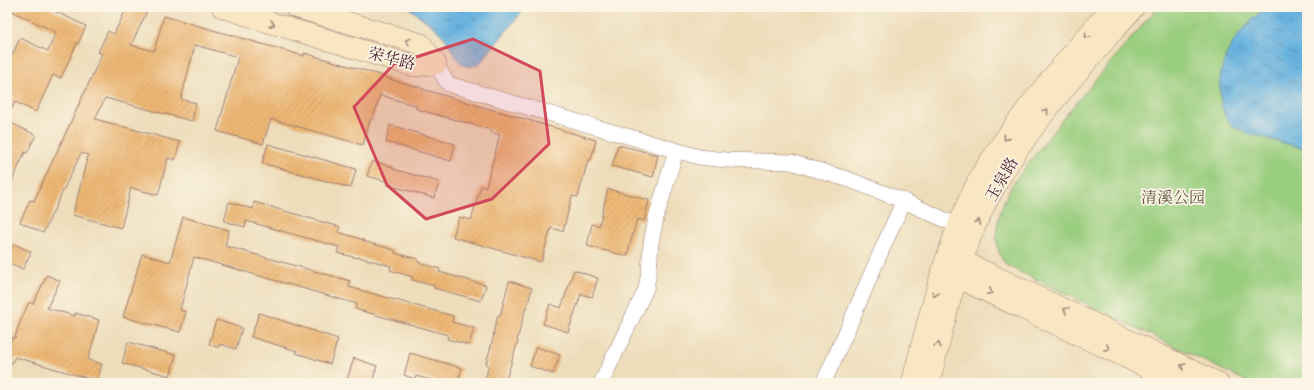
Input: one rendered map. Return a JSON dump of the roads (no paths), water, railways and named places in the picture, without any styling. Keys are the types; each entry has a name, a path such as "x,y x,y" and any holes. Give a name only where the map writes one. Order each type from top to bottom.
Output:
{"street":[{"name":"荣华路","path":"222,7 414,66 436,64"},
{"name":"荣华路","path":"295,7 421,44 436,64"},
{"name":"玉泉路","path":"929,383 958,226 980,178 1016,123 1059,69 1112,7"},
{"name":"玉泉路","path":"912,383 934,294 980,216 994,186 1052,103 1134,7"},
{"path":"436,64 448,84 699,157 726,160 791,162 850,180 904,201 958,226"},
{"path":"601,383 646,289 651,243 656,218 676,150"},
{"path":"823,383 837,355 904,201"},
{"path":"952,265 1180,383"},
{"path":"952,265 1218,383"}],"water":[{"path":"408,7 526,7 479,64 470,67 464,65 457,59 442,35"},
{"path":"1266,7 1307,7 1307,149 1239,130 1230,124 1223,109 1220,87 1224,60 1230,48 1245,27"}],"park label":[{"name":"清溪公园","path":"1173,197"}]}
